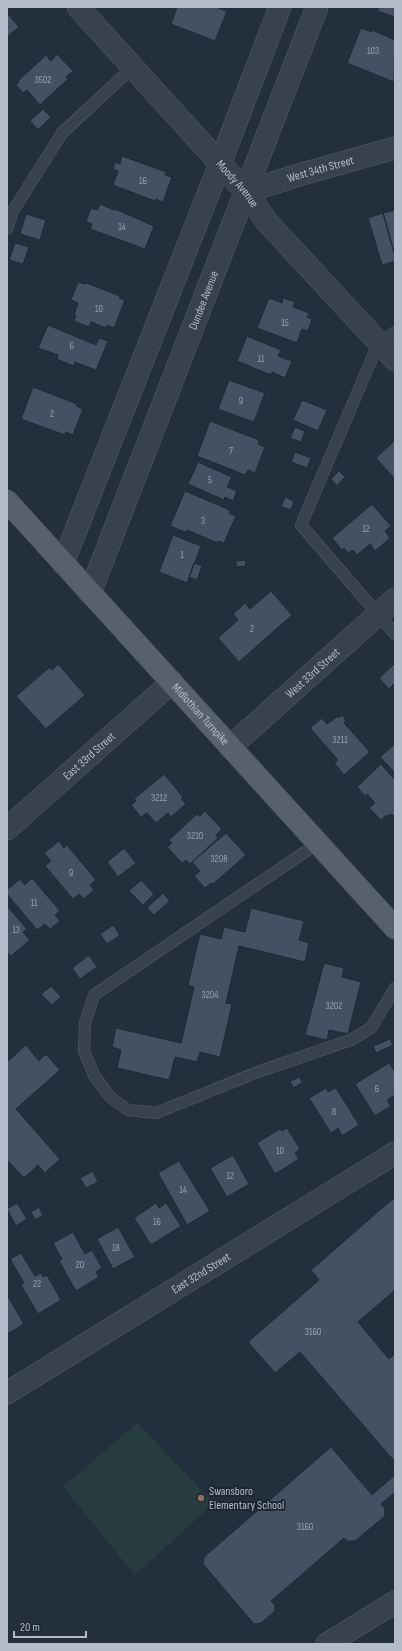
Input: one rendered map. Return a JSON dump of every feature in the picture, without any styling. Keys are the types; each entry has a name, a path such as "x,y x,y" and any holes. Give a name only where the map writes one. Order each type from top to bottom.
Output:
{"main road":[{"name":"Midlothian Turnpike","path":"7,501 395,928"}],"street":[{"path":"63,563 280,7"},
{"name":"Dundee Avenue","path":"90,593 318,7"},
{"name":"Moody Avenue","path":"87,11 132,68 246,192 267,222 387,337 395,360"},
{"name":"West 34th Street","path":"246,192 294,176 395,148"},
{"name":"West 33rd Street","path":"230,747 395,599"},
{"name":"East 33rd Street","path":"7,829 172,682"},
{"name":"East 32nd Street","path":"7,1393 395,1153"},
{"path":"327,1644 395,1602"}],"lane":[{"path":"7,229 10,208 62,133 132,68"},
{"path":"387,337 301,525 377,615 395,634"},
{"path":"318,843 94,995 85,1023 84,1051 94,1075 110,1097 128,1110 156,1113 262,1070 351,1040 371,1028 395,988"}],"green space":[{"path":"137,1423 214,1503 135,1575 63,1487"}],"building":[{"path":"177,7 219,7 218,8 227,11 215,41 171,24"},
{"path":"379,7 395,7 395,17 377,11"},
{"path":"7,13 19,27 7,37"},
{"path":"361,28 371,32 372,30 395,40 394,82 347,63"},
{"path":"57,54 73,71 66,77 68,79 40,105 27,90 23,93 16,85 19,82 18,81 46,55 51,61"},
{"path":"43,109 51,117 38,130 30,121"},
{"path":"122,156 166,172 165,175 172,177 163,202 156,199 155,201 113,185 118,171 113,169 115,162 120,164"},
{"path":"100,204 154,226 145,249 90,229 92,224 86,221 91,208 97,210"},
{"path":"395,210 395,256 383,213"},
{"path":"383,213 395,256 395,261 382,265 368,218"},
{"path":"26,214 46,220 40,240 20,234"},
{"path":"15,243 29,247 23,264 9,260"},
{"path":"78,282 86,283 120,296 119,298 125,300 114,328 107,325 106,328 91,322 89,327 74,321 76,316 74,315 78,303 71,300"},
{"path":"269,298 282,303 283,298 295,302 293,307 309,313 307,317 312,319 308,331 302,329 297,343 257,328"},
{"path":"48,325 96,345 99,338 108,341 96,370 75,362 73,366 57,359 58,355 38,348"},
{"path":"247,336 281,350 278,356 292,361 285,378 272,372 271,375 237,361"},
{"path":"229,380 265,393 254,422 218,409"},
{"path":"33,387 77,404 76,406 83,409 73,435 66,432 65,435 21,419"},
{"path":"302,400 327,410 318,431 293,420"},
{"path":"210,421 259,440 258,444 265,447 255,473 248,470 245,475 197,456"},
{"path":"295,427 305,431 301,442 290,438"},
{"path":"395,440 395,479 376,458"},
{"path":"295,452 311,458 307,468 291,462"},
{"path":"198,462 232,477 227,487 237,491 233,501 225,497 224,500 188,484"},
{"path":"339,471 345,477 337,486 331,479"},
{"path":"185,491 230,510 229,513 236,516 224,543 218,541 218,543 187,530 185,532 170,526"},
{"path":"285,497 294,501 291,510 281,507"},
{"path":"372,504 391,526 385,531 390,538 375,551 370,544 357,555 353,550 348,553 344,548 342,550 332,538"},
{"path":"173,535 201,546 187,583 159,572"},
{"path":"245,560 246,566 236,567 236,561"},
{"path":"194,563 202,566 197,580 189,577"},
{"path":"271,591 292,615 239,662 218,638 238,620 233,614 245,603 250,609"},
{"path":"395,663 395,683 389,689 379,678"},
{"path":"58,664 85,695 46,729 16,696 50,667 52,670"},
{"path":"342,715 346,720 344,723 370,752 344,775 334,763 338,760 310,728 322,718 327,724 338,716 339,718"},
{"path":"395,744 395,773 380,757"},
{"path":"381,764 395,780 395,815 387,815 381,820 369,808 375,803 367,794 365,796 357,787"},
{"path":"164,774 183,797 181,799 186,804 171,817 168,813 156,823 147,813 141,817 131,805 136,801 134,799"},
{"path":"205,811 222,829 216,835 218,838 190,864 186,860 182,863 167,847 172,843 169,840 197,814 200,816"},
{"path":"226,833 246,855 213,884 211,883 205,888 194,876 200,871 192,862"},
{"path":"59,841 64,848 67,845 96,880 90,885 94,890 84,899 79,894 73,899 45,866 51,861 44,853"},
{"path":"124,848 136,863 118,877 107,862"},
{"path":"32,878 60,911 55,915 60,921 50,929 45,924 37,930 7,894 7,890 20,879 25,885"},
{"path":"141,880 154,894 143,905 129,891"},
{"path":"163,893 170,901 154,915 147,908"},
{"path":"7,906 27,929 23,932 30,940 11,956 7,952"},
{"path":"251,908 304,921 299,940 309,943 305,962 239,946 226,1003 232,1004 220,1057 200,1052 197,1062 175,1057 169,1080 117,1068 121,1050 112,1047 116,1028 181,1043 194,987 188,985 200,934 221,939 224,927 245,932"},
{"path":"113,925 120,935 107,944 100,934"},
{"path":"89,955 97,967 80,979 72,968"},
{"path":"324,963 344,968 342,977 361,982 348,1034 329,1030 327,1040 305,1035"},
{"path":"51,986 61,997 52,1005 41,994"},
{"path":"390,1039 393,1045 376,1053 373,1046"},
{"path":"26,1045 39,1061 46,1054 60,1070 16,1109 60,1159 45,1173 38,1165 24,1178 7,1160 7,1062"},
{"path":"389,1063 395,1072 395,1095 387,1100 391,1106 375,1116 355,1084"},
{"path":"300,1077 302,1083 293,1088 290,1081"},
{"path":"326,1088 328,1092 336,1088 359,1125 342,1136 338,1128 331,1133 309,1098"},
{"path":"287,1128 300,1149 295,1153 299,1159 275,1174 257,1143 280,1129 282,1131"},
{"path":"233,1155 249,1184 227,1197 210,1168"},
{"path":"179,1161 210,1211 187,1225 158,1173"},
{"path":"93,1171 98,1182 86,1188 80,1178"},
{"path":"395,1197 395,1290 358,1322 389,1359 395,1354 395,1462 300,1352 275,1373 248,1342 319,1280 311,1270"},
{"path":"17,1203 27,1219 16,1226 7,1209"},
{"path":"156,1203 159,1208 166,1203 181,1226 151,1245 134,1218"},
{"path":"39,1207 43,1215 35,1220 31,1212"},
{"path":"118,1227 135,1257 113,1269 97,1239"},
{"path":"73,1232 85,1254 92,1250 102,1268 96,1272 99,1277 76,1291 59,1261 62,1259 53,1243"},
{"path":"21,1253 35,1276 41,1273 43,1277 47,1275 61,1300 38,1314 21,1285 24,1283 10,1259"},
{"path":"7,1295 24,1324 7,1334"},
{"path":"331,1447 372,1495 395,1475 395,1492 381,1504 385,1509 385,1516 355,1541 347,1541 344,1538 271,1601 275,1605 275,1611 261,1623 254,1624 203,1564 204,1557"}],"place":[{"name":"Swansboro Elementary School","path":"201,1498"}]}
